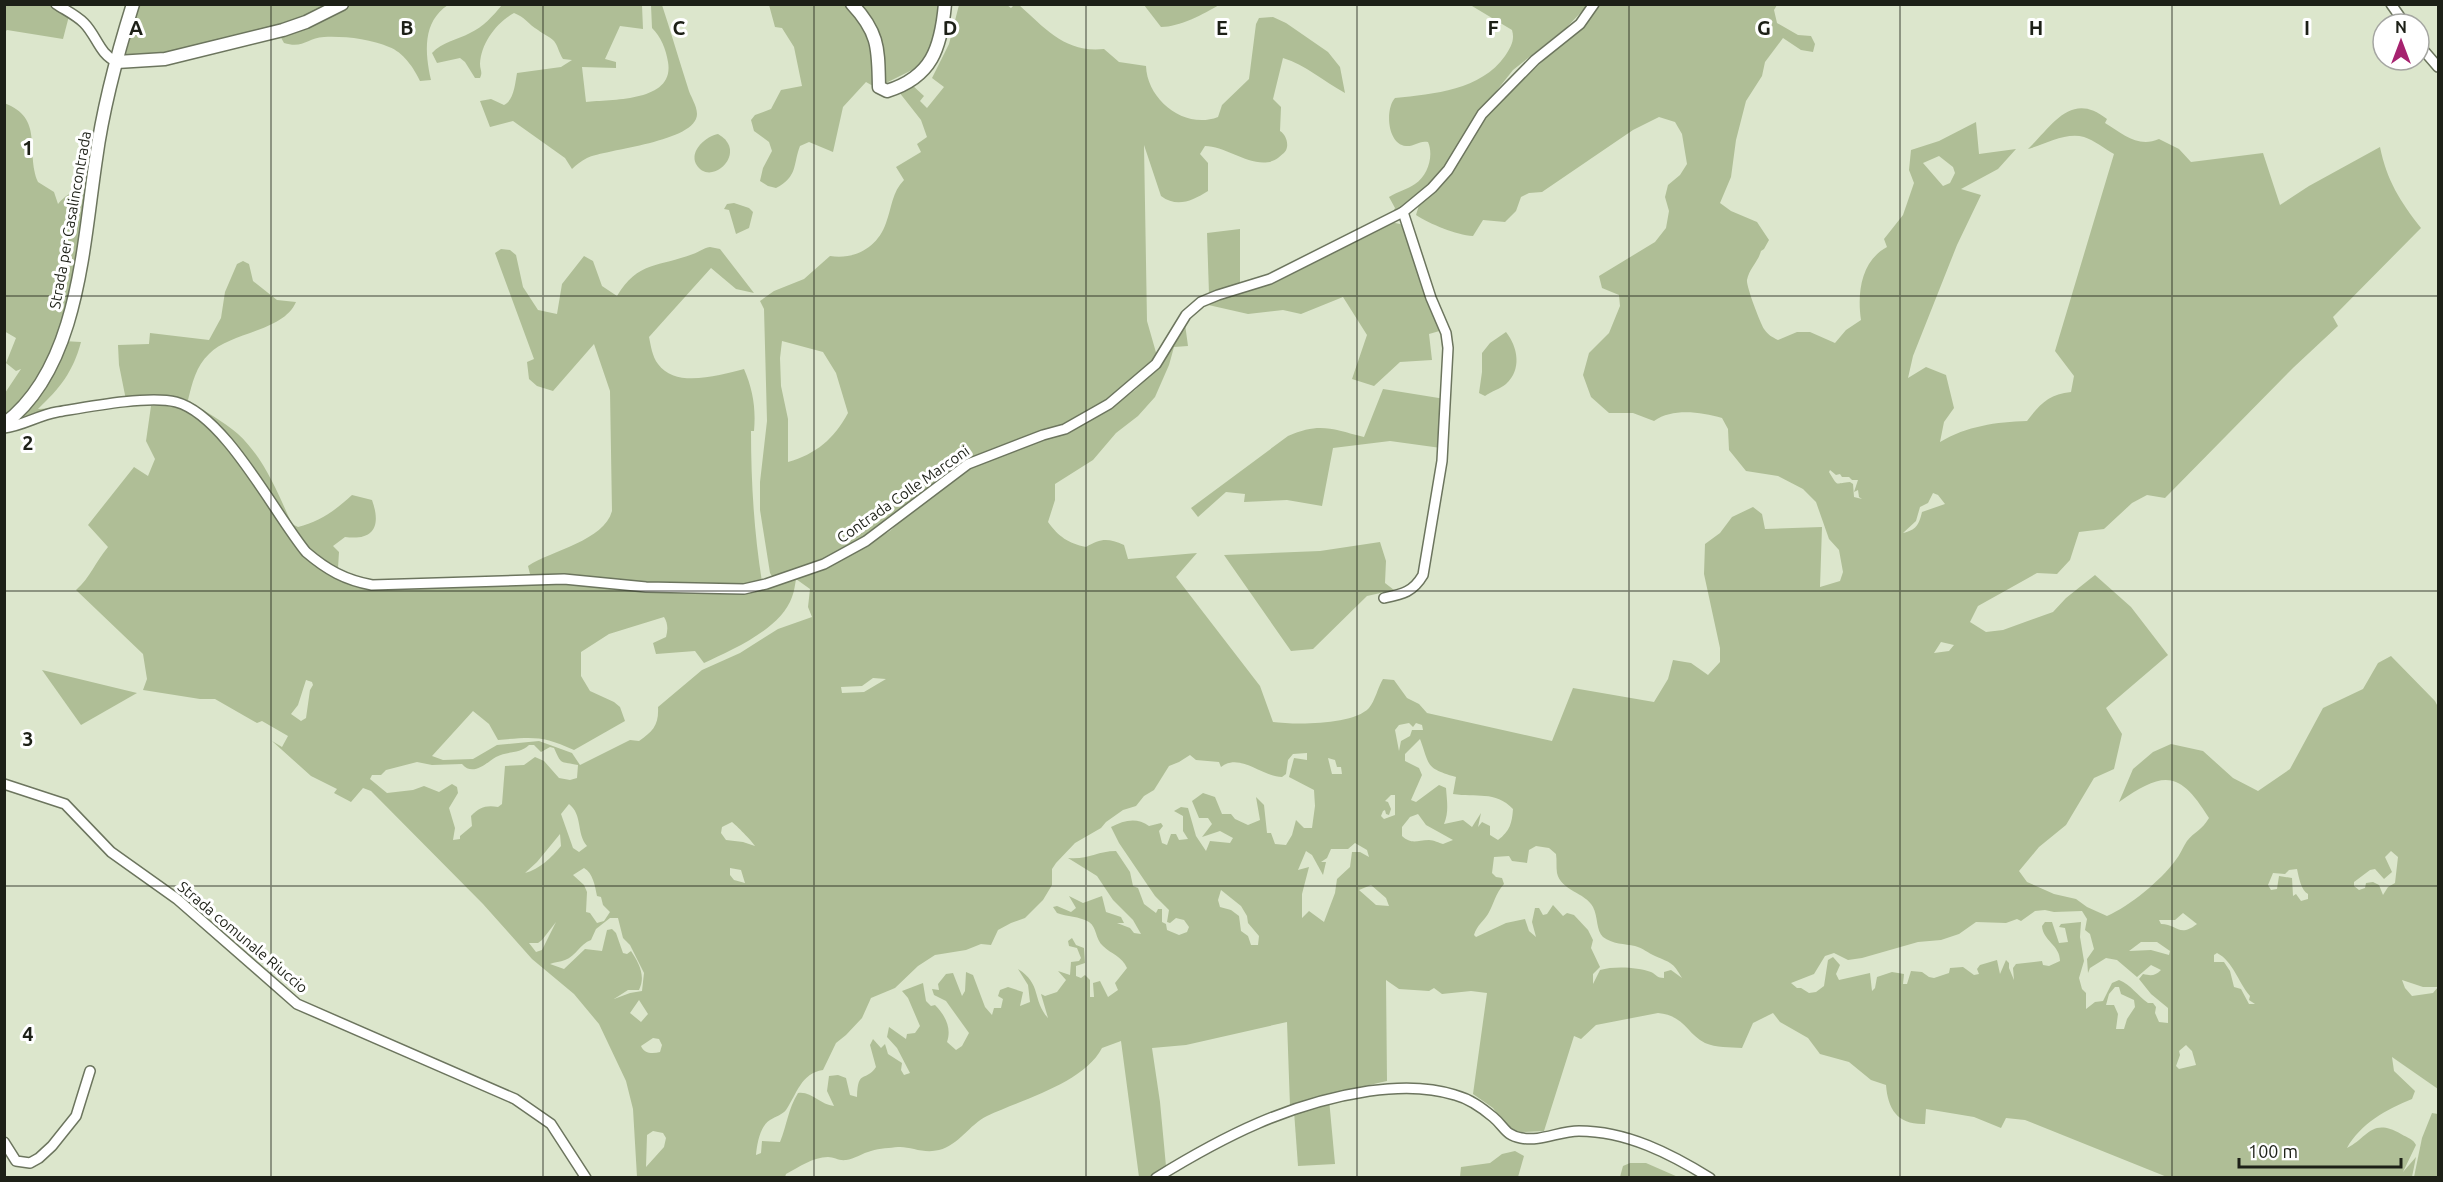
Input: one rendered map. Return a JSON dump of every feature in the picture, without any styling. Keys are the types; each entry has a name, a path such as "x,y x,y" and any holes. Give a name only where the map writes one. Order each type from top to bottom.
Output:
{"main road":[{"name":"Strada per Casalincontrada","path":"4,426 32,398 47,372 67,327 90,210 95,160 117,62 133,4"},
{"path":"117,62 165,59 284,30 342,4"},
{"path":"852,4 862,15 877,45 880,67 879,87 887,91 922,74 943,32 945,4"}],"street":[{"path":"56,4 81,20 108,58 117,62"},
{"name":"Contrada Colle Marconi","path":"4,426 48,414 157,400 175,402 193,410 216,429 306,552 322,566 350,581 372,585 564,579 646,587 744,589 766,584 824,564 866,541 968,464 1042,435 1065,429 1109,404 1156,364 1186,315 1202,302 1270,279 1403,212 1448,170 1472,127 1488,106 1535,60 1580,24 1594,4"},
{"path":"1384,598 1406,594 1416,586 1423,575 1442,461 1446,394 1446,333 1431,298 1403,212"},
{"name":"Strada comunale Riuccio","path":"4,784 65,804 111,852 177,899 297,1004 515,1099 533,1110 551,1124 586,1178"},
{"path":"4,1142 16,1161 30,1163 39,1158 52,1146 76,1116 90,1071"},
{"path":"1156,1178 1237,1131 1303,1105 1338,1096 1405,1088 1430,1089 1475,1102 1509,1135 1539,1139 1577,1131 1640,1142 1666,1153 1710,1178"}],"green space":[{"path":"5,5 53,5 69,16 63,39 7,30 5,32"},
{"path":"139,5 335,5 301,21 205,46 155,55 125,57"},
{"path":"350,5 448,5 434,20 430,29 427,59 431,80 420,81 403,57 394,49 382,44 332,37 290,45 284,43 279,34"},
{"path":"502,5 642,5 643,29 620,26 605,59 616,62 616,68 582,67 586,102 640,96 662,85 668,75 668,62 663,44 652,28 651,5 662,5 696,107 697,114 693,124 667,138 587,158 572,169 565,158 513,121 490,127 480,101 491,99 504,105 512,96 517,73 561,67 572,60 563,59 554,41 514,13 501,22 486,41 481,56 480,78 475,78 460,58 437,63 432,53 436,49 479,28"},
{"path":"769,5 847,5 865,24 878,71 873,86 866,82 843,107 833,152 809,142 800,146 794,170 783,184 776,188 760,181 763,168 772,151 769,142 754,131 751,120 755,115 771,109 781,90 802,86 794,47 782,28 775,27"},
{"path":"861,5 943,5 930,53 922,65 886,83 878,42"},
{"path":"959,5 1007,5 1011,8 1019,5 1047,31 1067,43 1090,49 1104,49 1119,62 1146,66 1153,90 1161,101 1181,116 1205,120 1218,117 1222,105 1249,79 1256,24 1259,18 1273,17 1286,23 1328,52 1340,67 1345,93 1307,69 1283,58 1273,99 1281,107 1280,131 1287,140 1286,151 1270,162 1261,162 1205,146 1200,154 1208,163 1208,191 1184,202 1173,202 1161,196 1144,145 1147,321 1157,356 1107,401 1065,424 963,462 864,538 839,552 773,578 770,573 760,510 760,482 767,421 764,309 760,301 774,291 804,279 830,256 857,254 877,239 886,223 895,195 904,180 896,167 921,152 917,144 927,137 921,120 899,92 911,84 924,96 920,101 927,108 944,87 932,78 949,44","holes":["782,341 823,352 836,373 848,413 837,430 816,450 788,462 788,419 781,386"]},
{"path":"1144,5 1219,5 1199,16 1161,27"},
{"path":"1473,5 1588,5 1566,28 1513,70 1479,113 1440,175 1414,199 1393,212 1395,208 1389,197 1420,180 1430,159 1428,142 1406,146 1395,139 1389,117 1395,98 1441,92 1470,83 1495,67 1505,56 1512,43 1512,30"},
{"path":"1598,5 1777,5 1774,10 1777,23 1798,35 1811,36 1815,44 1813,52 1801,50 1783,38 1765,62 1762,76 1746,101 1736,140 1731,177 1720,203 1731,211 1757,222 1769,240 1750,272 1747,284 1764,329 1778,340 1797,332 1810,332 1835,343 1846,330 1861,320 1860,299 1866,269 1878,253 1887,247 1884,239 1903,215 1914,183 1909,170 1911,150 1939,141 1976,122 1979,154 2016,149 1998,169 1961,189 1981,195 1957,245 1913,356 1908,378 1926,367 1946,375 1954,408 1944,422 1940,442 1961,432 1982,426 2027,421 2046,401 2057,395 2071,392 2074,376 2055,351 2114,154 2092,140 2077,136 2063,137 2028,149 2063,114 2083,108 2094,111 2107,119 2105,123 2124,135 2144,142 2159,139 2179,149 2191,162 2263,153 2280,205 2309,186 2380,147 2386,170 2395,190 2421,228 2333,317 2338,326 2294,367 2165,498 2147,495 2132,503 2104,529 2079,532 2070,560 2057,574 2037,573 1978,606 1970,622 1986,632 2003,630 2053,612 2066,598 2095,575 2131,607 2168,655 2106,708 2122,734 2114,769 2094,778 2066,825 2039,847 2019,871 2027,882 2054,894 2076,899 2107,916 2135,899 2161,877 2177,859 2187,841 2209,818 2189,791 2170,780 2148,785 2119,802 2133,769 2153,752 2171,744 2203,751 2233,778 2258,791 2290,769 2323,708 2363,689 2378,663 2391,656 2435,701 2438,707 2438,987 2438,1089 2392,1057 2394,1071 2415,1091 2412,1099 2375,1118 2352,1139 2347,1148 2376,1128 2391,1129 2410,1139 2416,1145 2403,1172 2416,1157 2412,1177 2167,1177 2025,1120 2006,1118 2001,1128 1974,1117 1926,1109 1925,1124 1908,1122 1901,1119 1892,1109 1886,1085 1871,1080 1849,1062 1820,1054 1808,1038 1780,1022 1773,1013 1753,1023 1742,1048 1709,1045 1680,1021 1667,1014 1658,1013 1596,1025 1581,1039 1574,1036 1544,1131 1510,1130 1493,1108 1473,1094 1487,993 1471,991 1442,994 1434,988 1429,991 1399,989 1386,980 1387,1081 1321,1096 1290,1106 1287,1022 1186,1045 1152,1048 1167,1177 1139,1177 1121,1041 1102,1048 1093,1060 1067,1081 987,1116 952,1144 939,1150 928,1151 898,1147 874,1150 846,1160 822,1157 786,1174 785,1177 637,1177 633,1109 626,1081 599,1024 574,994 532,959 483,904 371,791 363,788 351,802 334,793 337,789 311,776 272,741 282,747 288,736 262,721 257,723 215,699 200,699 143,690 147,679 143,654 76,590 108,547 88,525 134,467 148,476 155,459 146,441 151,406 168,404 194,412 235,458 293,541 350,582 567,581 764,588 851,553 890,531 919,505 971,467 1035,441 1067,433 1107,411 1135,390 1155,370 1185,324 1188,346 1174,347 1155,397 1138,416 1116,433 1093,460 1055,484 1055,500 1048,522 1052,527 1064,539 1086,547 1105,540 1124,545 1128,559 1197,553 1176,577 1260,686 1273,722 1338,721 1361,714 1371,705 1383,679 1394,680 1407,698 1419,704 1427,713 1552,741 1573,688 1654,702 1668,679 1673,660 1691,663 1708,675 1720,662 1720,648 1704,574 1705,544 1720,533 1732,517 1753,507 1762,514 1765,529 1822,527 1820,587 1840,581 1843,572 1839,550 1829,539 1816,502 1803,489 1778,476 1746,471 1729,450 1728,429 1722,418 1705,414 1678,413 1654,421 1633,413 1609,413 1591,397 1583,375 1589,353 1609,333 1620,306 1619,295 1602,288 1599,276 1655,242 1666,228 1669,211 1665,197 1668,185 1680,175 1687,164 1682,134 1675,122 1659,117 1633,130 1542,192 1529,193 1521,197 1516,211 1505,222 1483,220 1473,236 1459,234 1416,215 1419,205 1452,171 1487,114 1564,41","holes":["1939,156 1953,167 1955,173 1950,183 1943,186 1923,163","1830,470 1836,475 1840,474 1842,477 1858,480 1854,492 1858,490 1859,497 1862,499 1854,497 1853,484 1850,482 1836,482","1933,493 1938,495 1945,504 1922,512 1916,526 1903,533 1916,521 1920,507 1928,503","796,579 810,589 808,607 812,617 778,629 740,653 702,670 658,707 654,727 639,741 630,740 580,765 572,753 539,741 497,745 473,759 443,760 432,756 473,711 489,724 498,740 545,739 574,750 625,721 620,707 590,691 581,676 581,652 609,634 664,617 667,634 666,637 653,643 656,654 695,651 704,663 767,629 778,619 792,597","1941,642 1954,645 1949,651 1934,653","873,678 886,679 864,692 842,693 841,687 862,686","306,680 312,682 313,685 310,690 306,718 301,721 291,714 298,705","1409,723 1413,727 1416,723 1422,725 1423,730 1412,730 1410,736 1401,741 1399,751 1395,730 1399,725","1420,739 1430,765 1456,777 1453,794 1492,797 1513,809 1508,830 1498,840 1490,835 1490,826 1482,822 1478,827 1481,813 1472,827 1463,820 1444,824 1447,811 1446,788 1439,785 1416,802 1411,800 1422,775 1419,768 1405,761 1405,754","529,745 534,745 541,752 550,747 554,748 562,762 578,765 577,778 570,780 559,778 544,761 535,757 524,765 505,766 502,804 498,807 483,807 474,813 471,816 472,826 460,836 460,839 453,840 455,828 449,808 458,793 457,787 452,784 439,792 424,786 413,790 387,793 370,779 372,775 381,775 386,770 417,762 432,765 462,764 466,768 475,769 500,755 522,750","1307,753 1307,760 1294,758 1289,777 1314,790 1315,806 1312,828 1304,828 1296,820 1292,835 1286,845 1275,844 1271,833 1267,833 1264,805 1256,797 1260,820 1248,825 1235,819 1231,814 1222,814 1215,797 1203,793 1192,801 1199,818 1208,818 1212,824 1202,837 1220,831 1233,838 1230,843 1210,841 1206,851 1196,836 1188,808 1181,807 1174,811 1183,816 1183,831 1188,839 1179,840 1176,834 1171,834 1167,845 1162,843 1159,831 1163,826 1161,823 1149,826 1140,821 1130,820 1111,827 1119,843 1155,896 1169,910 1167,922 1170,923 1176,918 1184,920 1189,927 1187,932 1179,935 1167,930 1166,924 1162,922 1162,909 1158,909 1156,913 1144,904 1138,888 1133,886 1130,872 1116,851 1081,858 1068,858 1097,876 1113,900 1133,920 1141,934 1134,933 1130,928 1117,923 1124,923 1121,917 1106,912 1102,896 1083,903 1069,896 1076,908 1071,912 1057,906 1053,907 1057,913 1089,922 1100,943 1125,964 1127,968 1115,983 1118,990 1108,997 1100,981 1093,983 1094,997 1090,997 1090,980 1085,975 1081,978 1076,976 1076,966 1085,963 1084,948 1076,945 1072,938 1068,941 1069,946 1077,948 1081,958 1079,961 1071,962 1070,975 1058,971 1066,980 1057,992 1045,996 1041,994 1048,1018 1040,1005 1031,980 1018,969 1028,985 1030,1002 1020,1006 1023,992 1008,987 1000,990 998,996 1003,999 1001,1008 994,1008 992,1015 985,1007 973,975 966,972 965,991 962,996 953,973 946,974 938,984 939,990 932,989 934,995 946,1001 969,1033 962,1046 956,1050 947,1042 949,1032 945,1017 935,1005 931,1006 926,1001 923,983 902,991 908,998 920,1026 915,1033 907,1034 906,1039 889,1027 887,1037 897,1048 910,1073 904,1075 901,1070 902,1063 888,1054 885,1044 881,1048 873,1039 870,1045 876,1067 859,1082 857,1097 850,1095 846,1078 838,1075 829,1076 827,1091 834,1106 808,1094 798,1093 780,1142 762,1141 761,1153 756,1155 764,1126 786,1110 800,1085 809,1075 823,1070 836,1043 862,1018 871,998 895,988 918,966 935,955 966,950 981,944 991,945 998,930 1025,918 1043,900 1052,885 1052,869 1075,843 1101,828 1123,810 1136,806 1144,796 1154,790 1169,766 1190,755 1196,760 1219,762 1221,767 1236,762 1282,777 1286,774 1288,760 1293,754","1328,758 1335,760 1337,767 1341,767 1342,774 1332,774","1391,795 1395,795 1395,815 1384,819 1381,816 1383,811 1385,810 1389,815 1391,809 1385,801","569,804 576,813 587,846 579,852 573,848 561,814","1418,814 1426,825 1453,840 1443,844 1431,840 1409,840 1402,836 1402,827 1410,817","732,822 755,846 726,840 721,833 722,827","560,834 561,846 540,866 525,873","1355,843 1367,850 1369,857 1360,852 1352,852 1350,867 1337,879 1335,893 1324,922 1309,911 1302,918 1302,894 1309,867 1298,870 1306,851 1312,855 1323,875 1326,862 1321,862 1327,858 1331,849 1348,849","1536,846 1549,848 1556,854 1559,879 1568,888 1585,898 1593,907 1599,931 1603,937 1638,947 1668,962 1674,966 1682,978 1671,970 1664,972 1664,978 1639,969 1612,968 1600,970 1593,984 1593,974 1600,967 1591,948 1593,940 1588,930 1574,915 1567,913 1563,916 1553,905 1547,914 1543,915 1539,908 1535,908 1532,922 1536,937 1529,931 1525,919 1506,923 1476,937 1474,935 1477,929 1504,884 1502,878 1492,873 1494,857 1509,856 1512,861 1527,863 1529,850","2391,851 2398,857 2395,883 2388,887 2383,895 2379,885 2373,882 2366,883 2365,888 2359,890 2354,886 2354,882 2375,869 2384,879 2392,872 2385,857","584,868 592,876 597,896 601,897 603,905 610,912 604,921 597,923 590,913 586,912 587,892 584,885 573,875","730,868 741,870 745,883 734,880 730,875","2297,869 2308,899 2301,901 2296,894 2293,896 2292,878 2279,876 2277,889 2271,890 2268,885 2273,873 2285,874 2289,870","1371,885 1386,898 1389,906 1376,905 1359,890","1221,890 1241,906 1248,923 1259,936 1258,945 1251,945 1248,936 1241,931 1239,916 1231,910 1220,907 1218,900","2035,911 2082,911 2087,919 2085,930 2090,934 2094,949 2087,959 2088,973 2090,968 2106,958 2117,960 2137,977 2151,965 2161,970 2153,975 2143,974 2139,979 2151,994 2168,1008 2168,1023 2159,1022 2153,1003 2148,1003 2119,980 2112,983 2103,1001 2095,1002 2086,1009 2086,993 2082,989 2079,978 2084,961 2080,937 2081,922 2061,924 2059,927 2065,928 2068,942 2059,943 2052,922 2045,922 2042,926 2043,931 2057,951 2060,961 2049,966 2043,965 2042,961 2016,964 2013,968 2014,980 2009,963 2006,960 2000,974 1997,960 1980,965 1977,969 1979,974 1974,975 1963,967 1950,968 1949,973 1934,978 1922,972 1911,971 1907,984 1903,984 1904,974 1892,972 1877,977 1875,988 1872,991 1870,973 1839,980 1836,974 1840,965 1833,957 1828,960 1824,986 1816,992 1809,993 1791,983 1814,974 1825,956 1834,953 1848,960 1862,958 1918,942 1941,940 1959,934 1976,922 2006,923 2017,919 2021,921","2183,913 2197,924 2186,930 2161,924 2159,920 2175,920","610,918 618,918 623,938 630,945 644,973 642,991 614,999 628,990 639,990 642,980 641,970 634,956 631,951 627,954 623,953 616,933 612,929 607,930 602,951 585,949 564,969 550,964 569,958 591,940 596,929","556,922 542,950 536,952 529,943 538,943 542,940","2141,942 2157,942 2170,951 2169,955 2151,950 2129,951","2217,953 2227,961 2250,996 2249,1000 2255,1004 2249,1004 2241,989 2234,987 2230,971 2224,962 2214,962 2214,955","2402,980 2423,987 2438,987 2433,993 2412,996","2115,987 2119,987 2121,994 2134,1000 2135,1007 2124,1029 2116,1029 2118,1014 2114,1005 2106,1005 2109,994","639,1000 648,1014 641,1022 630,1013","653,1038 659,1039 662,1045 660,1052 649,1053 641,1046","2186,1045 2192,1051 2196,1065 2179,1069 2176,1066 2179,1051","653,1131 663,1133 666,1138 664,1147 646,1167 647,1135"]},
{"path":"4,103 17,109 25,117 32,137 34,170 38,182 54,192 58,204 72,193 89,194 64,329 28,398 5,416 5,393 21,369 16,371 6,363 16,338 4,331"},
{"path":"718,134 727,141 730,150 729,158 718,170 702,171 694,159 697,149 704,141"},
{"path":"734,203 749,208 753,212 749,228 736,234 729,210 724,209 727,204"},
{"path":"1391,222 1404,225 1443,330 1429,334 1432,360 1400,362 1374,386 1352,379 1367,335 1343,297 1301,314 1283,310 1248,314 1204,304"},
{"path":"1240,229 1240,286 1209,294 1207,233"},
{"path":"710,247 720,249 754,293 736,289 711,268 649,337 658,364 666,372 676,376 711,377 744,369 752,392 755,415 754,431 751,431 752,488 762,582 719,585 551,578 530,574 528,566 576,544 599,530 612,511 610,391 594,344 553,391 537,386 529,379 527,362 534,359 495,253 501,249 510,250 516,255 523,287 538,310 557,314 562,284 584,256 593,261 602,286 617,296 633,276 641,271"},
{"path":"243,261 249,264 253,281 277,300 296,302 280,320 230,341 209,354 198,370 188,400 126,400 119,365 118,345 149,344 150,333 209,340 221,318 225,292 237,264"},
{"path":"1506,332 1515,351 1514,372 1506,384 1485,396 1479,393 1482,353 1490,343"},
{"path":"63,341 81,342 65,379 38,409 57,408 16,422 39,394"},
{"path":"1383,389 1445,399 1441,448 1390,441 1333,448 1322,506 1287,500 1244,502 1245,494 1226,492 1198,517 1191,508 1288,436 1309,429 1326,428 1364,437"},
{"path":"188,400 238,434 256,454 270,476 292,524 298,527 320,519 352,495 372,500 376,517 373,529 369,534 363,536 345,537 333,546 339,552 338,568 333,568 322,561 292,531 200,411"},
{"path":"1380,542 1386,561 1385,583 1394,590 1367,596 1313,649 1291,651 1224,555 1320,551"},
{"path":"42,670 137,693 81,725"},
{"path":"1329,1099 1335,1164 1298,1166 1294,1111"},
{"path":"2432,1113 2438,1114 2438,1177 2414,1177 2422,1138"},
{"path":"1515,1151 1524,1156 1518,1177 1460,1177 1461,1167 1490,1163 1502,1154"},
{"path":"1630,1163 1646,1163 1678,1177 1620,1177 1623,1166"}]}
